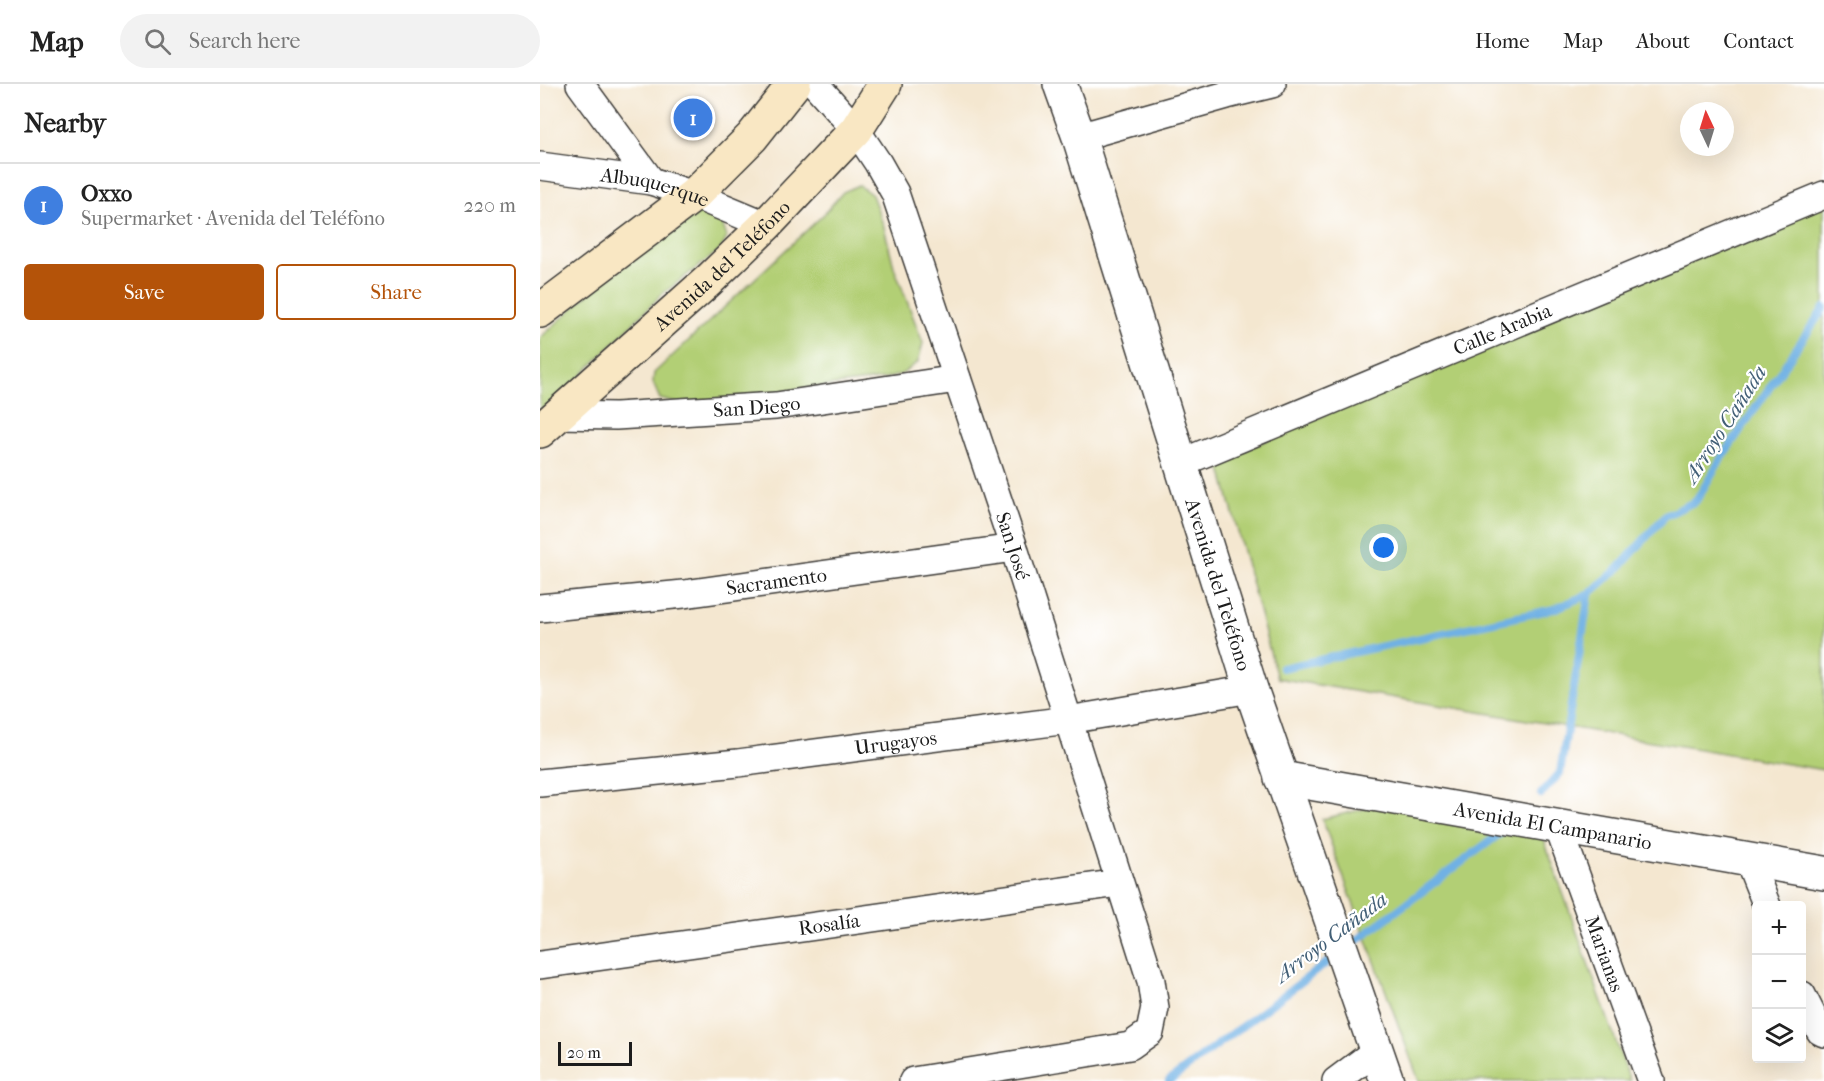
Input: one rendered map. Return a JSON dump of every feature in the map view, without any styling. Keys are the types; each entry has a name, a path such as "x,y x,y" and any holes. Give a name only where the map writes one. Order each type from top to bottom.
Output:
{"main road":[{"path":"540,311 694,195 752,137 794,84"},
{"name":"Avenida del Teléfono","path":"548,423 708,281 766,225 856,130 885,84"}],"street":[{"path":"580,84 651,181"},
{"name":"San José","path":"815,84 856,130 878,162 895,193 1014,548 1151,981 1155,1008 1150,1032 1130,1046 913,1081"},
{"name":"Avenida del Teléfono","path":"1060,84 1079,137 1251,689 1387,1081"},
{"path":"1079,137 1227,89 1272,84"},
{"name":"Albuquerque","path":"540,166 651,181 694,195 766,225"},
{"name":"Calle Arabia","path":"1181,463 1824,195"},
{"name":"San Diego","path":"548,423 616,416 776,406 957,379"},
{"name":"Sacramento","path":"540,608 684,594 1014,548"},
{"name":"Urugayos","path":"540,783 738,763 1068,720 1251,689"},
{"name":"Avenida El Campanario","path":"1281,778 1824,873"},
{"name":"Marianas","path":"1558,826 1651,1081"},
{"path":"1749,861 1765,901"},
{"name":"Rosalía","path":"540,965 1119,883"},
{"path":"1806,1003 1820,1030 1824,1033"},
{"path":"1336,1081 1376,1051"}],"green space":[{"path":"859,185 872,195 884,227 894,267 923,343 918,362 902,374 885,379 680,404 660,399 653,383 654,373 822,216 843,192"},
{"path":"1824,197 1824,770 1277,678 1219,461"},
{"path":"695,211 721,220 727,237 721,249 661,295 578,379 540,412 540,338 596,287"},
{"path":"1385,804 1542,834 1630,1081 1419,1081 1322,819"}],"waterway":[{"name":"Arroyo Cañada","path":"1282,668 1554,609 1589,594 1619,568 1665,516 1696,501 1722,457 1824,308"},
{"name":"Arroyo Cañada","path":"1541,794 1560,773 1589,594"},
{"name":"Arroyo Cañada","path":"1348,947 1509,827"},
{"name":"Arroyo Cañada","path":"1169,1081 1336,956"}],"place":[{"name":"Oxxo","path":"693,118"}]}
